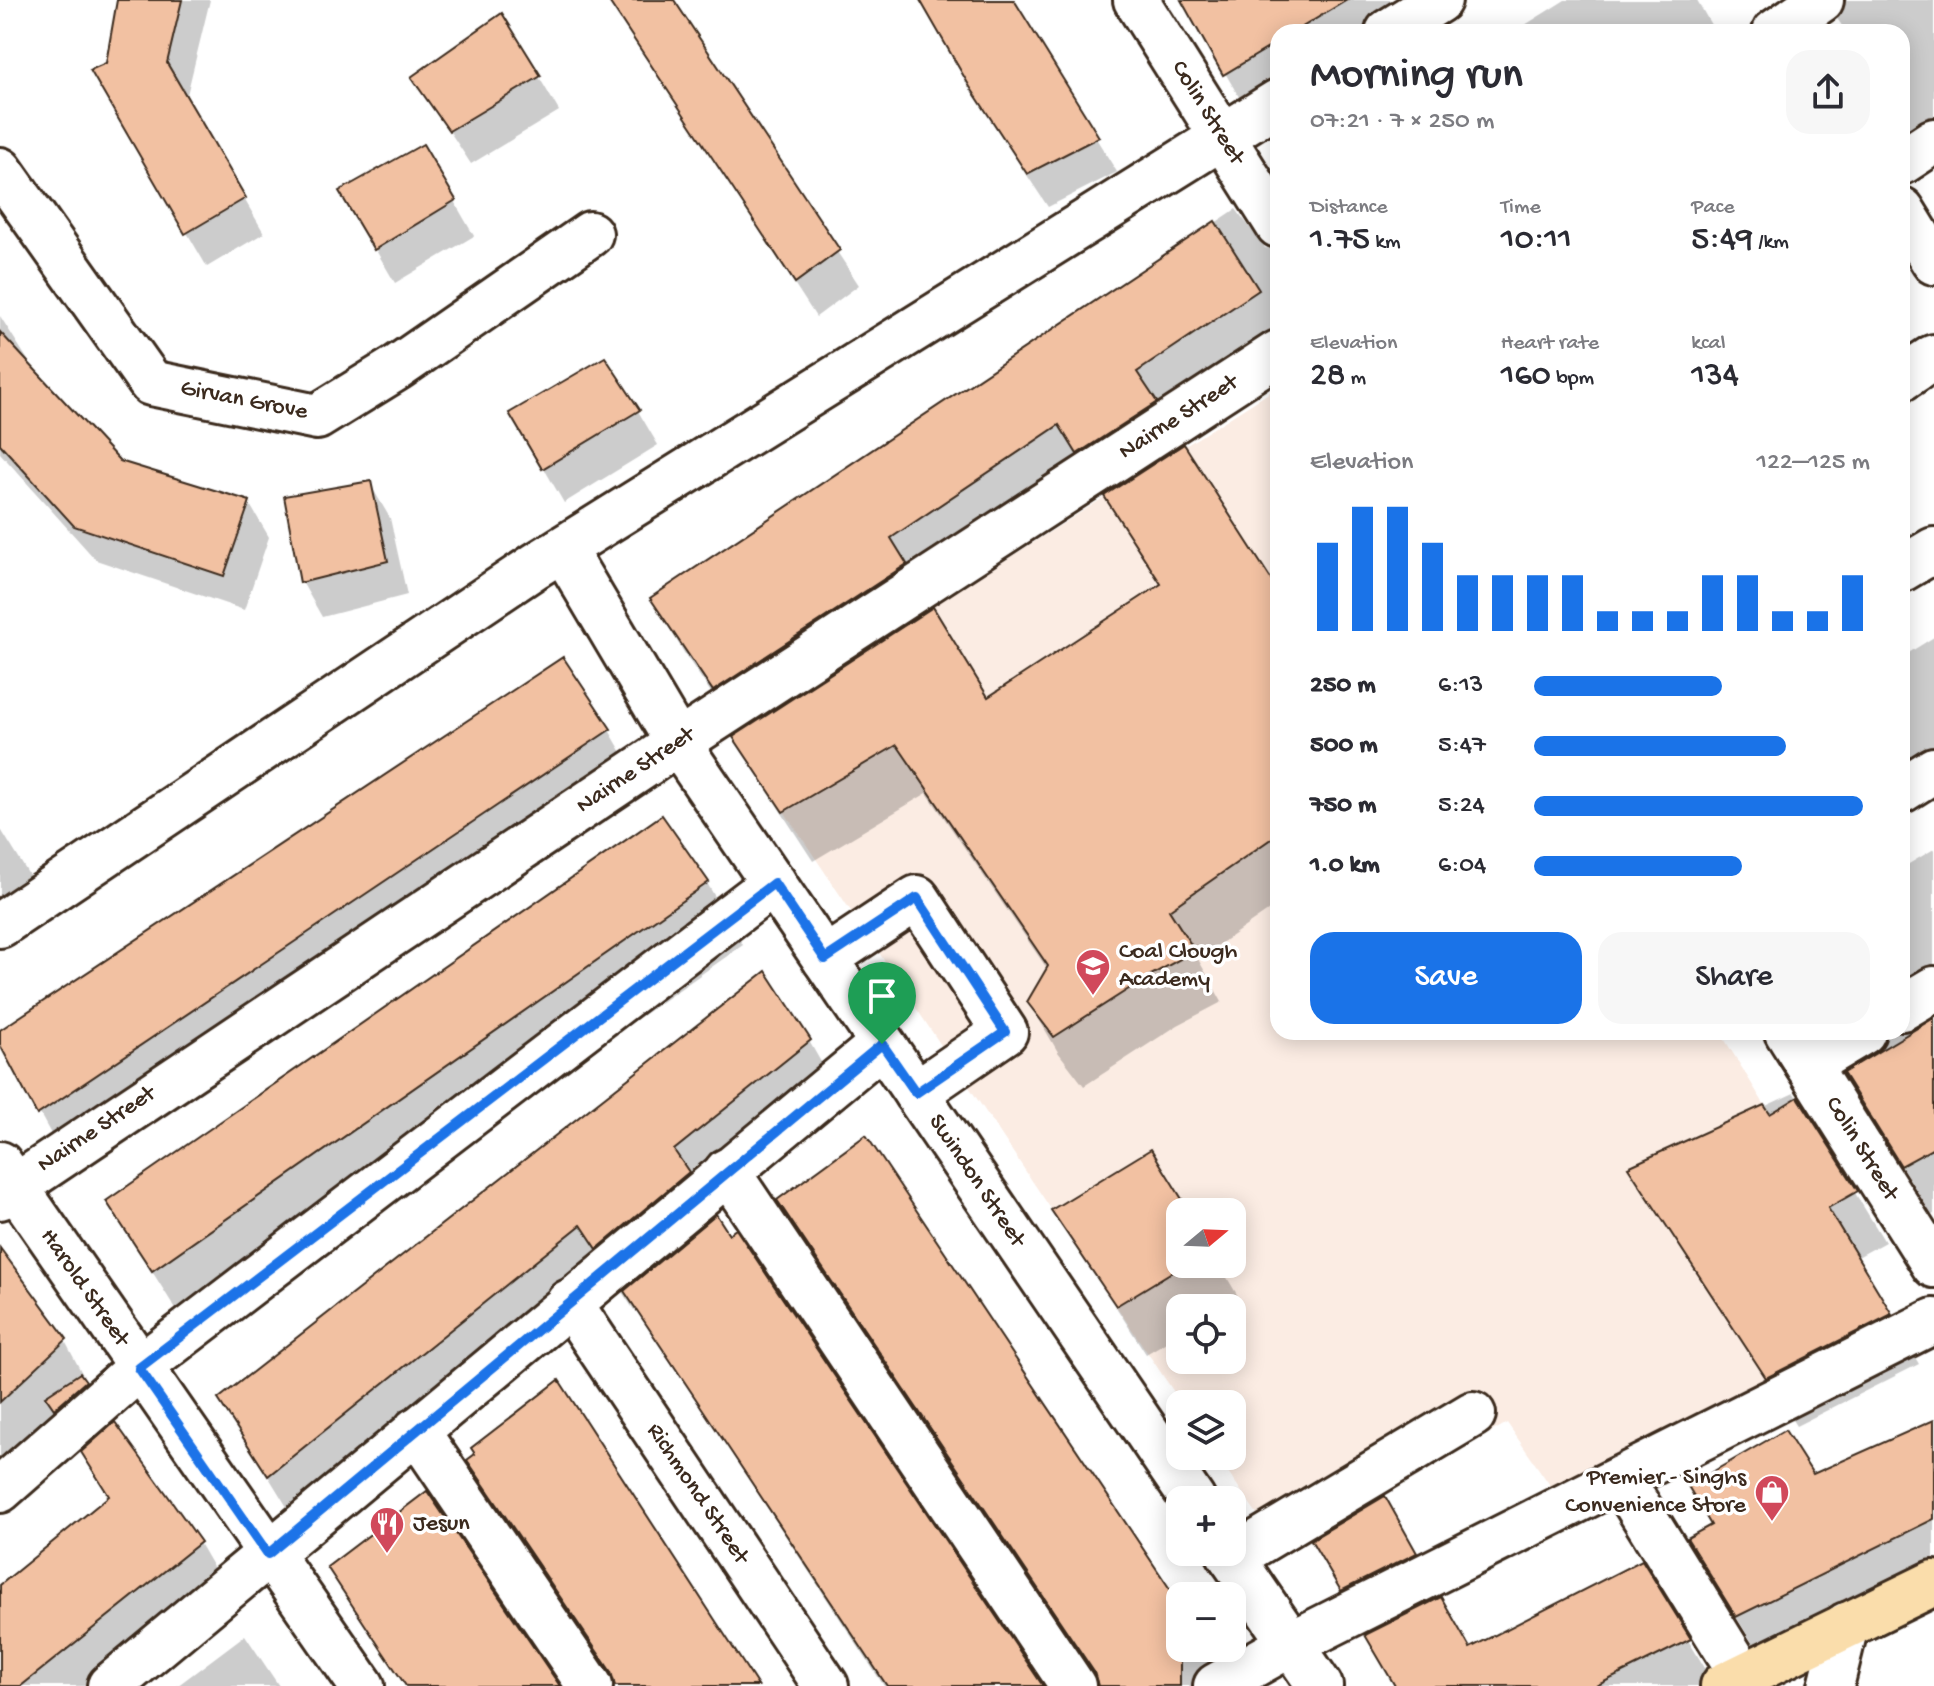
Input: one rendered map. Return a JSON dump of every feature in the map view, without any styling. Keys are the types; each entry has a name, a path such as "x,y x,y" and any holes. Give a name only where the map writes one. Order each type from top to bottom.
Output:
{"main road":[{"path":"1733,1681 1934,1583"}],"street":[{"name":"Colin Street","path":"1136,0 1270,212"},
{"path":"1401,24 1439,0"},
{"path":"0,925 563,549 1270,107"},
{"path":"1910,157 1934,141"},
{"name":"Girvan Grove","path":"0,170 151,383 317,417 398,367 590,234"},
{"path":"1910,223 1934,262"},
{"path":"1910,373 1934,357"},
{"name":"Nairne Street","path":"4,1182 1270,358"},
{"name":"Swindon Street","path":"563,549 678,743 1183,1486"},
{"path":"1910,564 1934,550"},
{"path":"1910,785 1934,770"},
{"path":"0,1490 139,1368 774,883"},
{"path":"825,959 917,898 1005,1032 916,1093"},
{"path":"1910,1003 1934,989"},
{"path":"1798,1048 1830,1040"},
{"path":"110,1686 882,1044"},
{"name":"Colin Street","path":"1798,1048 1921,1218 1934,1265"},
{"path":"727,1171 1073,1686"},
{"name":"Harold Street","path":"4,1182 362,1686"},
{"name":"Richmond Street","path":"569,1302 826,1686"},
{"path":"1216,1686 1291,1644 1934,1321"},
{"path":"1246,1546 1473,1414"},
{"path":"416,1430 590,1686"},
{"path":"1621,1479 1733,1681"},
{"path":"1238,1566 1320,1686"},
{"path":"1831,1686 1846,1625"}],"shaded area":[{"name":"Coal Clough Academy","path":"1270,392 1270,1040 1725,1040 1897,1321 1556,1494 1507,1423 1284,1553 1246,1498 1246,1486 1238,1486 1227,1470 1246,1470 1246,1390 1173,1390 732,734"}],"building":[{"path":"117,0 182,0 167,63 246,198 185,234 90,70 106,63"},
{"path":"608,0 674,0 840,250 795,283"},
{"path":"920,0 1014,0 1099,137 1027,174 970,87"},
{"path":"1181,0 1347,0 1307,24 1270,24 1270,47 1223,75"},
{"path":"502,13 541,76 449,131 411,77"},
{"path":"423,144 456,200 374,250 339,191"},
{"path":"1215,221 1259,290 1137,372 1157,402 1077,454 1059,425 891,538 907,564 713,691 650,598"},
{"path":"0,332 120,461 250,501 224,576 74,526 0,444"},
{"path":"605,357 640,410 542,469 509,413"},
{"path":"1184,444 1270,578 1270,840 1169,910 1195,951 1149,976 1054,1037 1027,1002 1048,966 897,745 783,812 733,737 933,607 988,697 1161,584 1104,496"},
{"path":"371,481 388,561 300,583 284,496"},
{"path":"563,657 611,729 37,1115 0,1045 0,1030"},
{"path":"662,815 709,882 152,1271 106,1201"},
{"path":"766,971 811,1040 674,1150 689,1172 597,1249 581,1225 268,1476 218,1399"},
{"path":"1934,1018 1934,1148 1901,1166 1843,1073 1898,1040 1910,1040 1910,1033"},
{"path":"1798,1097 1858,1191 1828,1208 1892,1314 1766,1378 1628,1167 1764,1105 1770,1114"},
{"path":"866,1135 1166,1583 1166,1662 1180,1662 1180,1686 1098,1686 1094,1672 777,1200"},
{"path":"1151,1149 1181,1198 1166,1198 1166,1276 1116,1306 1051,1210"},
{"path":"716,1214 729,1234 736,1229 1043,1686 887,1686 624,1291"},
{"path":"0,1248 67,1339 0,1402"},
{"path":"80,1373 86,1381 54,1409 45,1396"},
{"path":"559,1380 758,1686 615,1686 611,1672 467,1460 475,1454 471,1448"},
{"path":"1934,1420 1934,1519 1736,1617 1687,1538 1711,1525 1688,1486 1785,1430 1813,1474"},
{"path":"115,1422 201,1542 21,1686 0,1686 0,1585 109,1496 81,1452"},
{"path":"427,1491 560,1686 406,1686 327,1567"},
{"path":"1385,1496 1417,1553 1341,1591 1311,1540"},
{"path":"1642,1560 1691,1639 1596,1686 1395,1686 1365,1635 1441,1597 1470,1648"}],"place":[{"name":"Coal Clough Academy","path":"1093,997"},
{"name":"Premier - Singhs Convenience Store","path":"1772,1523"},
{"name":"Jesun","path":"387,1555"}],"route":[{"path":"774,883 825,959 917,898 1005,1032 916,1093 882,1044 268,1554 139,1368 774,883"}]}
